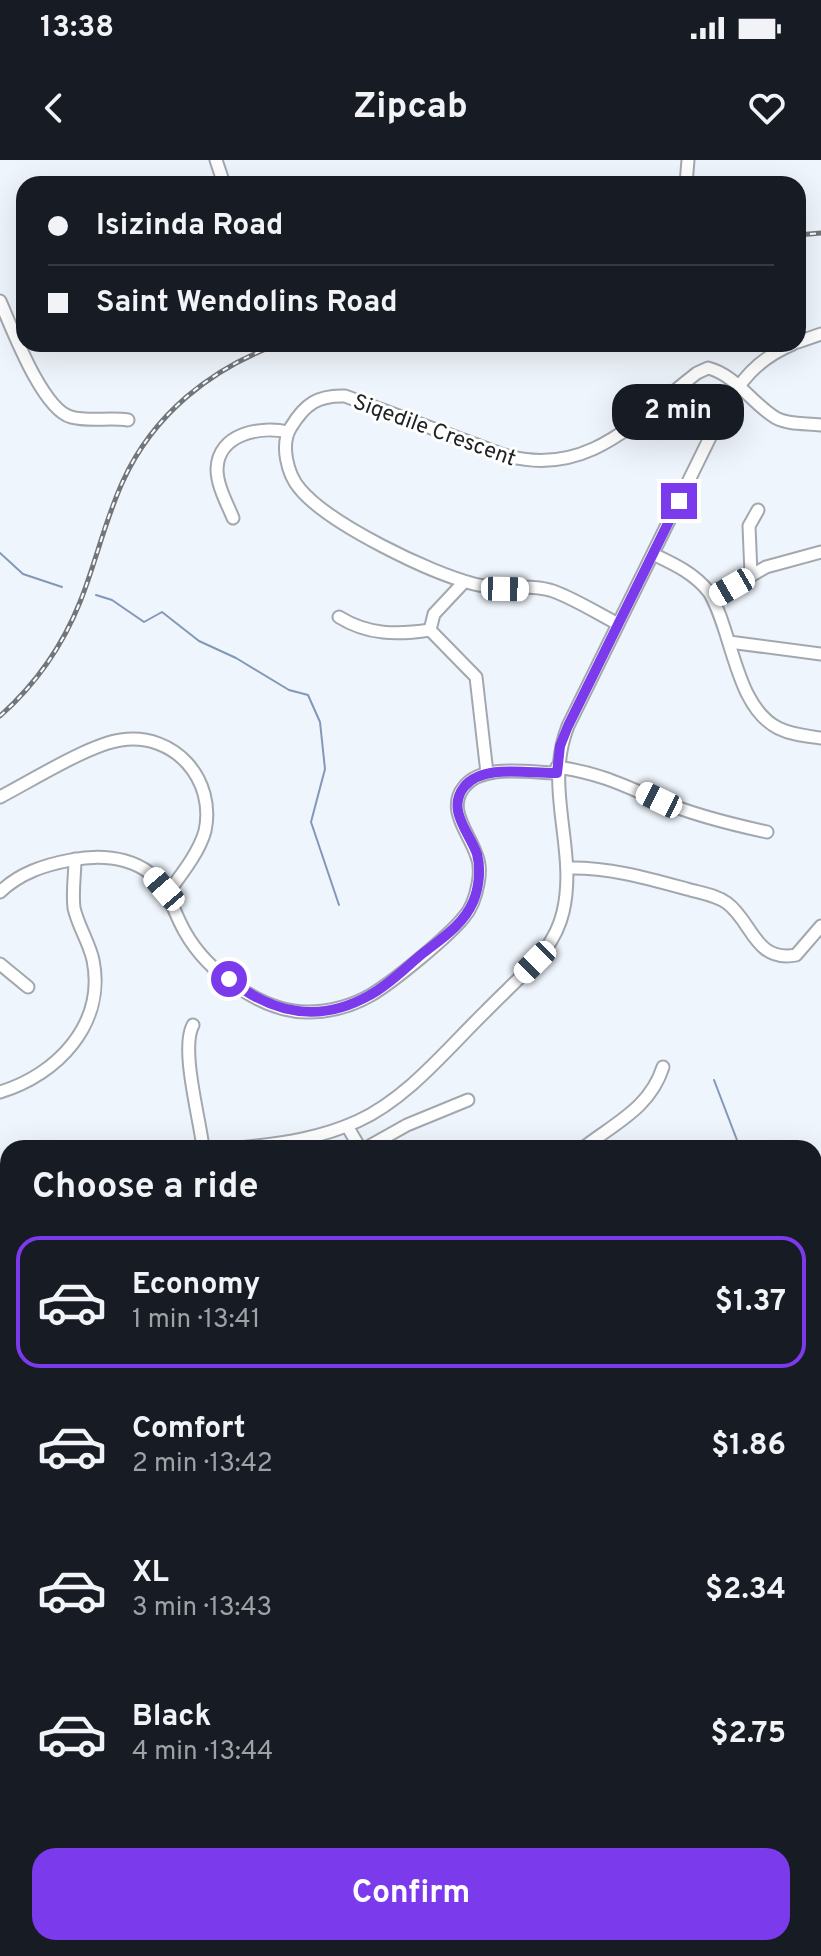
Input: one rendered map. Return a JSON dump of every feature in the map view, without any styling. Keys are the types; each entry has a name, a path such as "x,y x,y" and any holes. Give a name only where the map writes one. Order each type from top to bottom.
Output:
{"street":[{"path":"0,301 16,334"},
{"path":"25,352 55,406 68,416 128,420"},
{"path":"320,1140 384,1107 406,1089 535,962 556,932 563,913 567,868 557,770 560,746 738,385 761,361 778,352"},
{"name":"Siqedile Crescent","path":"288,432 300,412 313,401 323,396 345,396 504,455 527,462 547,462 574,458 601,447 701,370 714,369 738,385"},
{"path":"738,385 775,417 821,425"},
{"path":"233,518 219,483 217,466 222,454 237,438 250,431 271,429 288,432 286,455 298,488 319,508 383,546 464,582 493,588 549,590 618,624"},
{"path":"751,574 749,526 758,510"},
{"path":"713,598 766,567 821,552"},
{"path":"653,554 698,579 713,598 752,703 762,717 786,732 821,738"},
{"path":"430,630 434,614 464,582"},
{"path":"339,617 371,631 400,633 430,630"},
{"path":"430,630 476,677 487,773"},
{"path":"729,642 821,654"},
{"path":"0,797 86,753 121,740 138,739 169,747 190,765 199,779 207,813 202,838 167,894"},
{"path":"0,892 33,870 75,859 100,856 127,861 153,877 167,894 191,941 229,979 263,1003 284,1010 306,1012 329,1010 356,1002 385,984 444,937 466,915 476,892 479,864 458,814 459,797 466,784 487,773 557,770 600,774 709,818 767,832"},
{"path":"0,1092 25,1083 54,1065 76,1038 89,1011 94,986 94,961 74,905 75,859"},
{"path":"567,868 633,874 718,898 737,912 760,945 773,953 796,955 821,926"},
{"path":"0,964 28,987"},
{"path":"193,1025 187,1039 188,1055 202,1140"},
{"path":"594,1140 641,1105 657,1084 663,1067"},
{"path":"378,1140 468,1100"},
{"path":"347,1126 357,1140"}],"waterway":[{"path":"0,553 23,574 62,587"},
{"path":"96,595 112,600 144,622 162,612 199,641 236,658 289,690 308,695 320,722 325,769 311,822 339,905"},
{"path":"714,1080 737,1140"}],"railway":[{"path":"806,234 821,233"},
{"path":"0,716 36,678 65,634 86,587 123,481 150,435 208,380 259,352"}],"route":[{"path":"229,979 263,1003 284,1010 306,1012 343,1007 372,994 457,925 474,900 479,864 458,814 461,792 466,784 487,773 557,773 560,746 568,726 679,501"}]}
